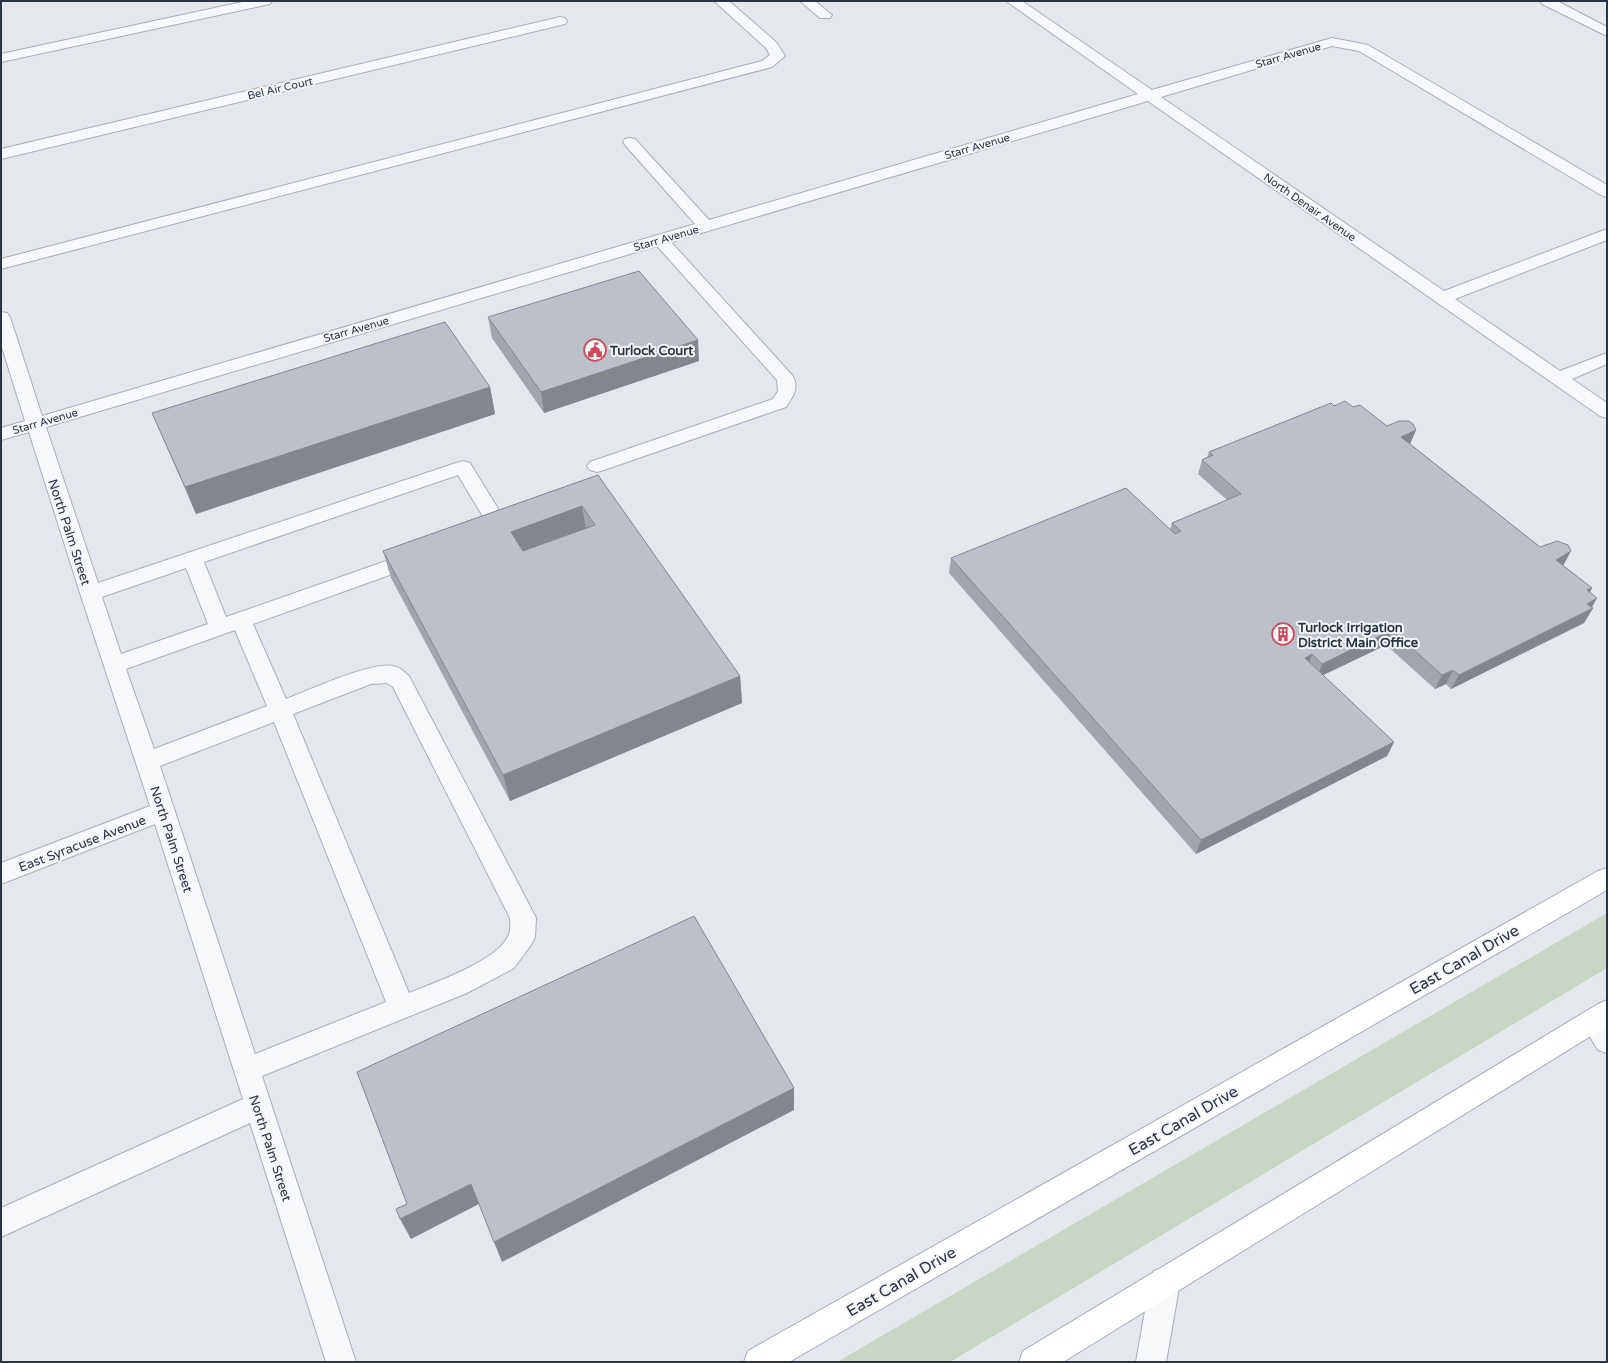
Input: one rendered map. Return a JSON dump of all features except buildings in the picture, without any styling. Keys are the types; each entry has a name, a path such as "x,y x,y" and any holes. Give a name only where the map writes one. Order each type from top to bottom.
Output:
{"main road":[{"name":"East Canal Drive","path":"759,1362 1607,878"},
{"path":"1034,1362 1165,1282 1602,1024"}],"street":[{"path":"1,58 265,1"},
{"path":"1,264 767,64 778,56 771,45 721,1"},
{"path":"807,1 825,15"},
{"name":"North Denair Avenue","path":"1014,1 1607,412"},
{"path":"1547,1 1607,32"},
{"name":"Bel Air Court","path":"1,154 560,21"},
{"name":"Starr Avenue","path":"1,434 1332,42 1363,48 1607,192"},
{"path":"630,142 705,226"},
{"path":"1442,298 1607,234"},
{"path":"597,466 780,403 787,391 786,379 660,240"},
{"name":"North Palm Street","path":"1,317 90,593 147,761 341,1362"},
{"path":"1558,378 1607,358"},
{"path":"90,593 463,467 500,528 470,538"},
{"path":"114,665 434,552"},
{"path":"192,558 220,627"},
{"path":"241,620 280,710 402,1008"},
{"path":"147,761 369,676 392,674 400,682 523,918 522,937 505,960 458,985 246,1070"},
{"name":"East Syracuse Avenue","path":"1,874 163,811"},
{"path":"1,1223 258,1106"},
{"path":"1151,1362 1165,1282"}],"green space":[{"path":"1607,913 1607,968 950,1362 837,1362"}],"place":[{"name":"Turlock Court","path":"595,350"},
{"name":"Turlock Irrigation District Main Office","path":"1283,634"}]}
